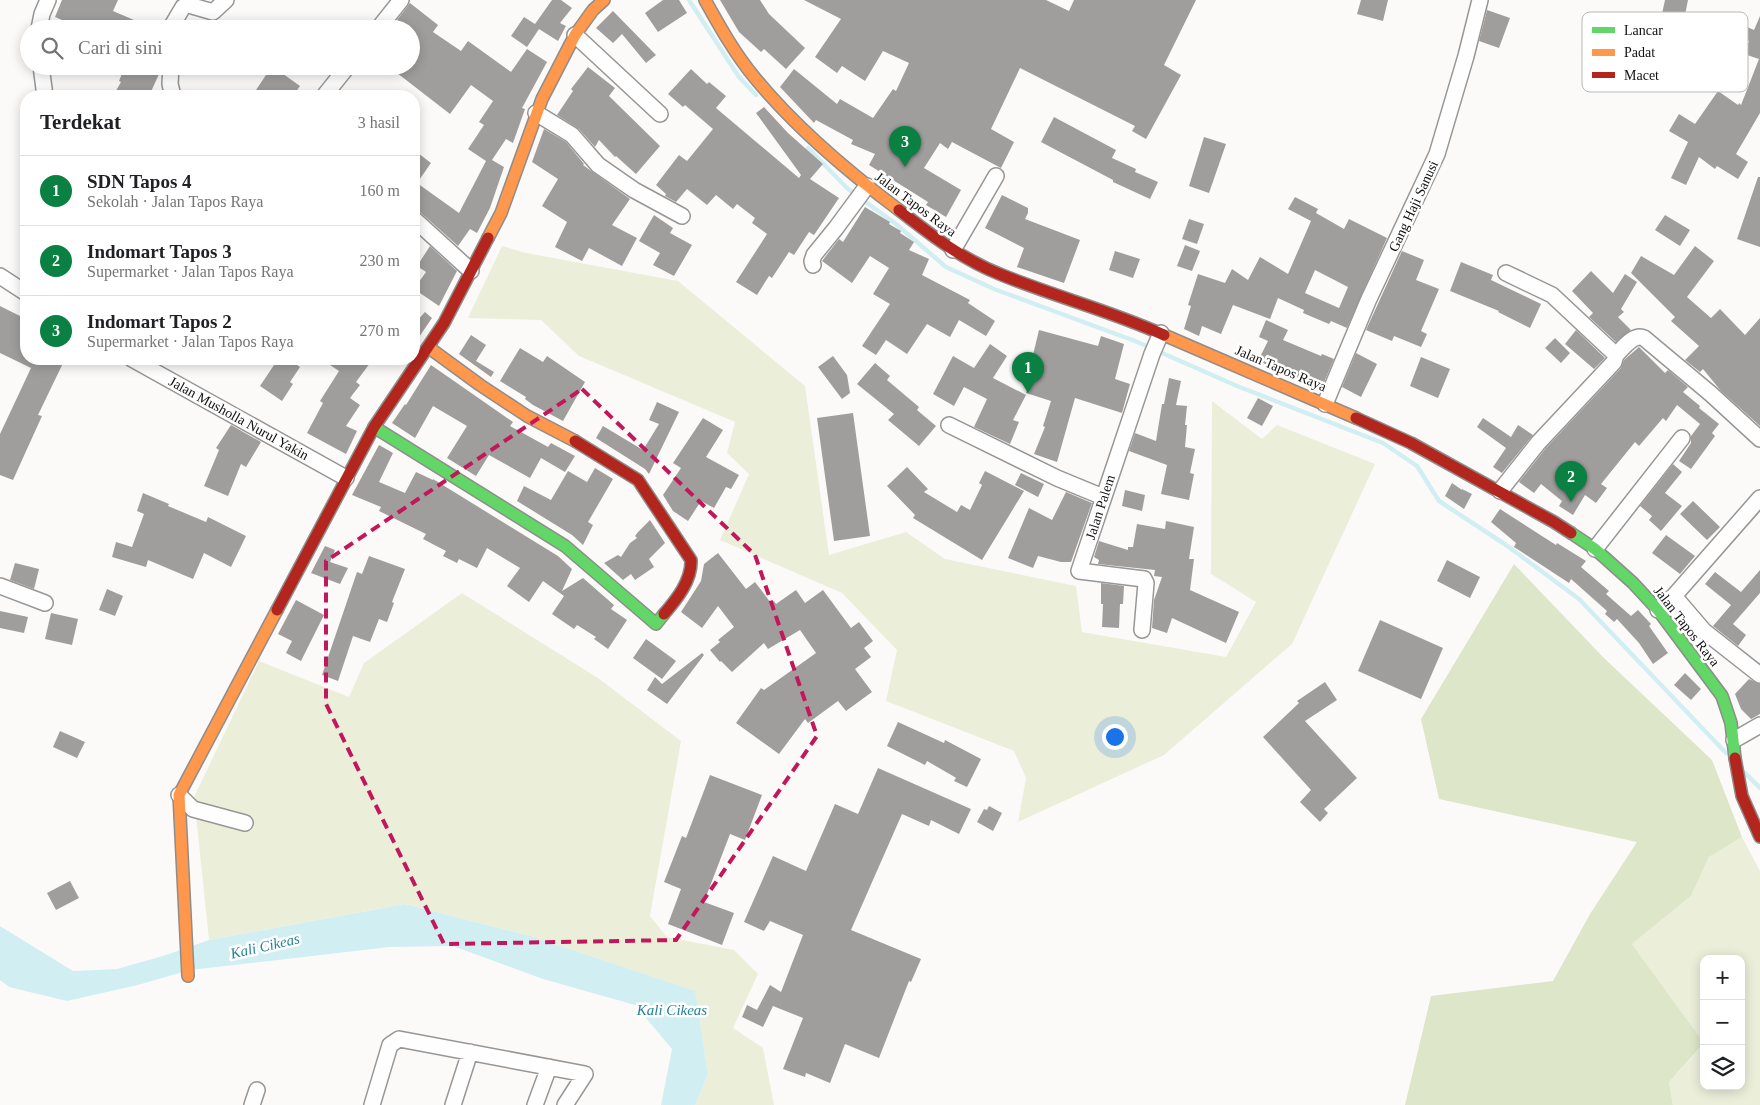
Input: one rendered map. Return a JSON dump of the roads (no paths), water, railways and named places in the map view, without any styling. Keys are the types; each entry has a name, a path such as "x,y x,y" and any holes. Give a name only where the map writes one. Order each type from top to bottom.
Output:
{"street":[{"path":"41,20 48,0"},
{"path":"175,20 183,7 189,5 213,12 226,0"},
{"path":"385,20 401,0"},
{"path":"420,358 444,323 501,212 536,113 575,35 604,0"},
{"name":"Jalan Tapos Raya","path":"705,0 723,32 754,77 861,194 953,250 1001,275 1100,309 1157,343 1325,404 1412,443 1554,522 1596,549 1633,583 1658,610 1722,696 1733,726 1737,773 1742,796 1760,836"},
{"name":"Gang Haji Sanusi","path":"1325,404 1368,301 1437,154 1464,65 1480,0"},
{"path":"575,35 660,114"},
{"path":"42,75 44,90"},
{"path":"170,75 172,90"},
{"path":"329,90 341,75"},
{"path":"536,113 572,135 598,165 634,190 682,216"},
{"path":"953,250 996,176"},
{"path":"813,265 814,255 861,194"},
{"path":"420,224 471,271"},
{"path":"1506,273 1552,295 1616,355"},
{"path":"0,276 20,290"},
{"path":"1500,491 1538,443 1614,362 1616,355 1635,338 1640,336 1711,394 1760,439"},
{"name":"Jalan Palem","path":"1142,630 1146,583 1144,579 1079,571 1157,343"},
{"path":"374,427 565,546 589,565 634,608 656,624 680,595 691,569 691,560 638,480 589,449 528,416 488,390 428,346"},
{"name":"Jalan Musholla Nurul Yakin","path":"143,365 346,478"},
{"path":"188,976 179,795 374,427 415,365"},
{"path":"950,425 1057,478 1103,497"},
{"path":"1596,549 1682,438"},
{"path":"1658,610 1674,596 1760,498"},
{"path":"0,586 44,603"},
{"path":"1674,596 1704,631 1760,675"},
{"path":"1686,648 1704,631"},
{"path":"1734,746 1760,725"},
{"path":"179,795 193,809 245,823"},
{"path":"372,1105 390,1045 399,1038 585,1074 565,1105"},
{"path":"453,1105 470,1052"},
{"path":"535,1105 549,1067"},
{"path":"252,1105 257,1090"}],"water":[{"name":"Kali Cikeas","path":"405,904 531,936 695,991 708,1075 695,1105 661,1105 672,1049 635,1005 543,979 453,946 390,947 190,970 138,985 67,1001 9,987 0,980 0,926 73,971 117,969 209,940"}],"waterway":[{"path":"689,0 739,77 756,95"},
{"path":"808,148 848,189 896,224 946,267 994,289 1135,341 1237,386 1383,443 1417,466 1439,501 1506,545 1579,599 1726,753"},
{"path":"1745,773 1760,788"}],"place":[{"name":"Indomart Tapos 2","path":"905,167"},
{"name":"SDN Tapos 4","path":"1028,393"},
{"name":"Indomart Tapos 3","path":"1571,502"}]}
